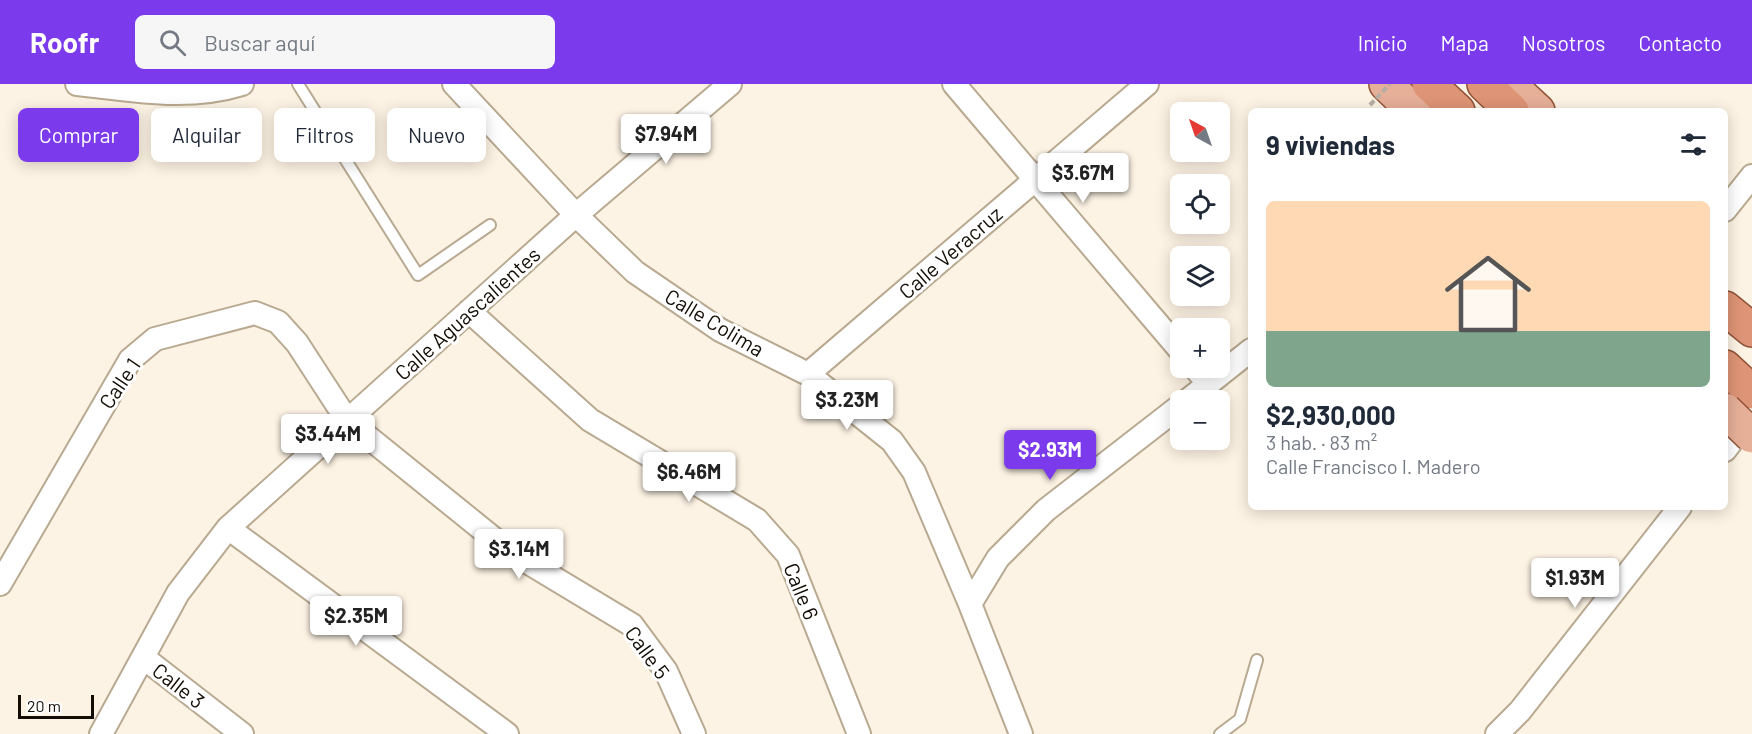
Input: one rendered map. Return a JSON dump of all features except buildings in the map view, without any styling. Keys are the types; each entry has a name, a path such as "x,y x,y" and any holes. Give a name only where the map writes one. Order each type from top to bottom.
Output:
{"highway":[{"path":"1429,84 1455,108"},
{"path":"1484,84 1509,108"},
{"path":"1728,310 1752,330"}],"main road":[{"path":"1509,84 1535,108"},
{"path":"1382,91 1409,108"},
{"path":"1728,296 1752,324"},
{"path":"1728,413 1752,436"}],"street":[{"path":"77,84 168,95 225,89 242,84"},
{"name":"Calle Colima","path":"454,84 576,215 635,272 720,330 808,374 892,441 914,472 970,604 1021,734"},
{"name":"Calle Aguascalientes","path":"101,734 177,593 228,528 576,215 730,84"},
{"path":"954,84 1170,338"},
{"name":"Calle Veracruz","path":"808,374 1147,84"},
{"path":"1728,206 1752,176"},
{"name":"Calle 6","path":"469,312 590,420 756,520 788,555 859,734"},
{"name":"Calle 1","path":"0,584 130,360 155,339 255,313 278,322 297,343 347,420"},
{"path":"1230,361 1248,352"},
{"path":"970,604 998,558 1046,510 1170,414"},
{"path":"1728,446 1752,415"},
{"name":"Calle 5","path":"347,420 509,551 632,625 666,671 694,734"},
{"path":"1497,734 1521,711 1678,510"},
{"path":"228,528 507,734"},
{"name":"Calle 3","path":"144,658 242,734"}],"lane":[{"path":"298,84 418,275 490,225"},
{"path":"1220,734 1240,719 1257,660"}]}
